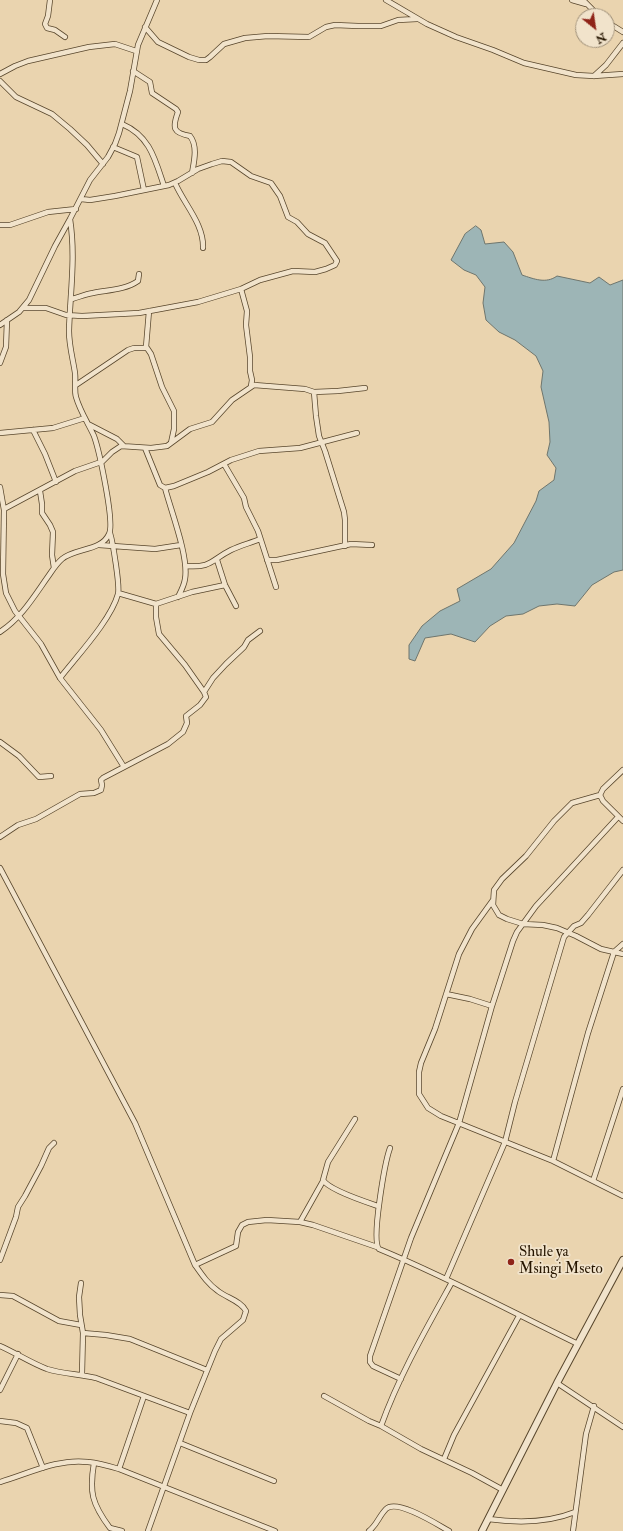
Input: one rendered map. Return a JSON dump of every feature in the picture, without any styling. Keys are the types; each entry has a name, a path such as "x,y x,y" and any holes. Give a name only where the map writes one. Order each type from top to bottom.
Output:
{"street":[{"path":"50,0 48,16 45,24 47,28 55,30 65,37"},
{"path":"0,324 23,308 32,295 55,246 76,209 90,180 103,164 113,147 122,124 130,91 136,51 156,0"},
{"path":"386,0 417,19 456,37 524,63 576,75 594,76 623,74"},
{"path":"572,0 584,2"},
{"path":"145,27 158,42 189,57 199,60 206,60 224,44 245,38 268,36 309,37 326,27 335,25 381,26 398,20 417,19"},
{"path":"594,76 606,65 623,43"},
{"path":"0,74 28,61 95,46 115,44 136,51"},
{"path":"133,71 150,82 152,93 176,109 178,112 174,123 176,131 180,134 190,136 194,143 195,156 192,173"},
{"path":"0,81 16,97 52,114 61,121 87,145 103,164"},
{"path":"122,124 136,132 148,145 164,186"},
{"path":"113,147 137,156 144,190"},
{"path":"23,308 46,308 59,313 71,315 105,315 149,311 198,302 241,289 260,280 293,271 315,272 335,265 337,261 325,243 308,234 288,216 277,191 268,181 251,176 231,162 222,161 212,164 175,183 164,186 107,198 90,200 81,199"},
{"path":"175,183 183,200 200,228 203,248"},
{"path":"0,225 10,225 48,212 76,209"},
{"path":"60,678 100,627 118,594 117,572 110,533 110,520 101,462 95,441 77,399 69,340 73,249 70,219"},
{"path":"72,299 93,293 111,291 130,285 138,281 139,274"},
{"path":"241,289 247,311 246,325 252,380 251,386"},
{"path":"149,311 146,347 151,354 162,387 174,411 174,429 171,443"},
{"path":"0,363 6,347 7,320"},
{"path":"76,385 122,354 134,348 146,347"},
{"path":"4,509 75,472 101,462 114,450 124,446 145,448 164,447 190,429 212,422 232,400 251,386 262,385 314,392 338,392 365,388"},
{"path":"314,392 316,422 321,443 325,451 344,512 345,546"},
{"path":"0,433 53,428 85,418"},
{"path":"88,423 117,439 124,446"},
{"path":"33,430 45,454 56,482"},
{"path":"145,448 160,486 165,488 197,478 224,464 259,451 300,448 357,433"},
{"path":"224,464 243,496 246,507 255,524 276,587"},
{"path":"0,487 4,509 2,524 4,587 11,604 41,644 60,678 101,730 124,767"},
{"path":"165,488 186,566 184,586 178,597"},
{"path":"40,491 42,512 53,532 52,555 54,568"},
{"path":"99,545 110,533"},
{"path":"186,566 201,566 217,560 232,550 260,538"},
{"path":"267,560 277,560 358,544 372,545"},
{"path":"0,632 19,616 54,568 69,554 99,545 155,549 181,546"},
{"path":"217,560 226,585 236,606"},
{"path":"118,594 156,604 192,592 226,585"},
{"path":"0,837 18,825 36,819 80,794 94,793 102,788 102,779 168,744 180,734 187,723 186,716 206,698 204,692 185,665 159,634 156,617 156,604"},
{"path":"204,692 213,678 244,647 248,640 260,631"},
{"path":"0,742 19,756 39,777 43,778 51,776"},
{"path":"623,770 606,786 600,795 574,802 570,805 540,837 526,856 502,879 494,890 493,900 493,905 499,915 507,920 523,924 543,925 557,928 576,936 597,948 623,954"},
{"path":"600,795 603,801 623,821"},
{"path":"401,1379 374,1367 370,1362 382,1318 403,1259 459,1123 492,1006 513,941 523,924 542,901 618,816"},
{"path":"0,868 134,1123 195,1265 202,1276 213,1288 242,1306 246,1312 244,1320 221,1339 215,1351 190,1413 165,1487 148,1531"},
{"path":"446,1279 505,1142 511,1116 561,944 567,933 588,915 623,870"},
{"path":"493,900 472,929 459,954 431,1039 421,1063 419,1072 419,1094 428,1108 441,1116 553,1161 623,1196"},
{"path":"553,1161 588,1033 614,952 623,944"},
{"path":"446,994 470,999 492,1006"},
{"path":"593,1181 623,1089"},
{"path":"300,1222 323,1181 328,1162 355,1119"},
{"path":"0,1260 16,1217 18,1207 41,1166 49,1148 54,1143"},
{"path":"377,1247 376,1232 378,1206 390,1148"},
{"path":"323,1181 326,1184 349,1195 378,1206"},
{"path":"195,1265 236,1246 238,1232 245,1223 267,1220 300,1222 324,1228 377,1247 578,1344"},
{"path":"482,1531 557,1383 623,1260"},
{"path":"381,1426 416,1347 452,1282"},
{"path":"81,1283 79,1297 83,1333 82,1374"},
{"path":"0,1295 13,1296 59,1321 81,1325"},
{"path":"444,1459 454,1434 519,1316"},
{"path":"83,1333 130,1339 207,1370"},
{"path":"0,1346 49,1369 64,1373 82,1374 108,1382 190,1413"},
{"path":"0,1390 18,1354"},
{"path":"557,1383 594,1406 623,1427"},
{"path":"119,1469 144,1396"},
{"path":"324,1396 421,1449 472,1473 503,1490"},
{"path":"573,1531 586,1434 594,1406"},
{"path":"0,1421 16,1423 27,1428 43,1468"},
{"path":"180,1443 274,1481"},
{"path":"0,1482 43,1468 72,1462 94,1463 119,1469 275,1531"},
{"path":"94,1463 91,1486 94,1502 110,1528 122,1531"},
{"path":"369,1531 376,1525 386,1509 392,1507 414,1512 448,1531"},
{"path":"488,1519 522,1522 540,1521 561,1517 576,1512"}],"water":[{"path":"476,226 481,230 485,244 504,242 513,252 522,275 544,280 549,280 557,276 590,283 599,277 610,285 623,280 623,570 614,572 592,585 575,606 557,604 539,606 523,614 506,616 490,626 475,642 451,634 425,638 415,661 409,659 409,645 422,626 440,611 460,601 457,589 491,569 514,543 536,501 539,491 554,480 556,468 547,455 550,442 549,422 541,387 543,371 536,356 515,340 499,332 486,320 483,303 485,287 476,275 464,270 451,260 465,234"}],"place":[{"name":"Shule ya Msingi Mseto","path":"511,1262"}]}
